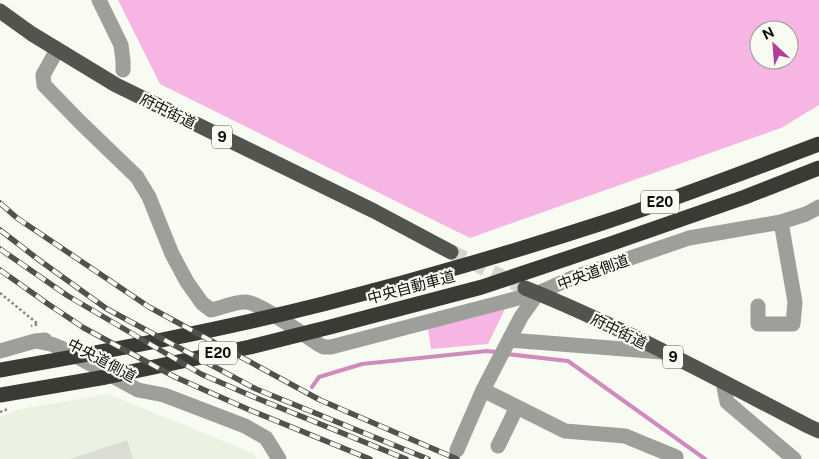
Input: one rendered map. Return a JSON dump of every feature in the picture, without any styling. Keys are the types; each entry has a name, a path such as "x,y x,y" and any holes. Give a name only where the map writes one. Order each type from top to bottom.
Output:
{"highway":[{"name":"中央自動車道","path":"0,370 246,322 449,270 603,222 819,144"},
{"name":"中央自動車道","path":"0,395 106,377 250,347 482,287 709,210 819,168"}],"main road":[{"name":"府中街道","path":"0,11 57,50 116,85 366,206 451,252"},
{"name":"府中街道","path":"531,291 576,310 819,431"}],"street":[{"path":"99,0 121,45 123,70"},
{"path":"57,50 42,75 44,85 137,177 149,197 172,254 202,303 211,310 245,302 253,304 318,344 330,347 531,291"},
{"name":"中央道側道","path":"457,450 483,390 521,316 531,291 689,238 781,222 806,214 819,207"},
{"path":"758,306 758,324 793,324 795,302 781,222"},
{"path":"509,340 662,352"},
{"name":"中央道側道","path":"0,351 35,341 51,344 138,390 164,395 245,426 266,438 279,459"},
{"path":"723,382 727,402 794,459"},
{"path":"483,390 565,431 625,436 676,457 676,459"},
{"path":"498,446 517,407"}],"path":[{"path":"0,293 38,324"}],"shaded area":[{"path":"118,0 819,0 819,105 781,128 470,238 160,84"},
{"path":"505,309 488,344 431,349 428,329"},
{"path":"108,394 253,453 257,459 0,459 0,417 20,409"}],"building":[{"path":"127,440 133,459 70,459"}],"waterway":[{"path":"312,387 319,377 362,364 487,351 497,352"},
{"path":"507,354 568,361 705,459"}],"tunnel":[{"path":"451,252 525,288"}],"railway":[{"path":"0,203 17,218 149,307 320,400 457,459"},
{"path":"0,230 107,309 256,389 428,459"},
{"path":"0,249 68,296 201,374 406,459"},
{"path":"0,270 84,328 175,377 370,459"}]}
